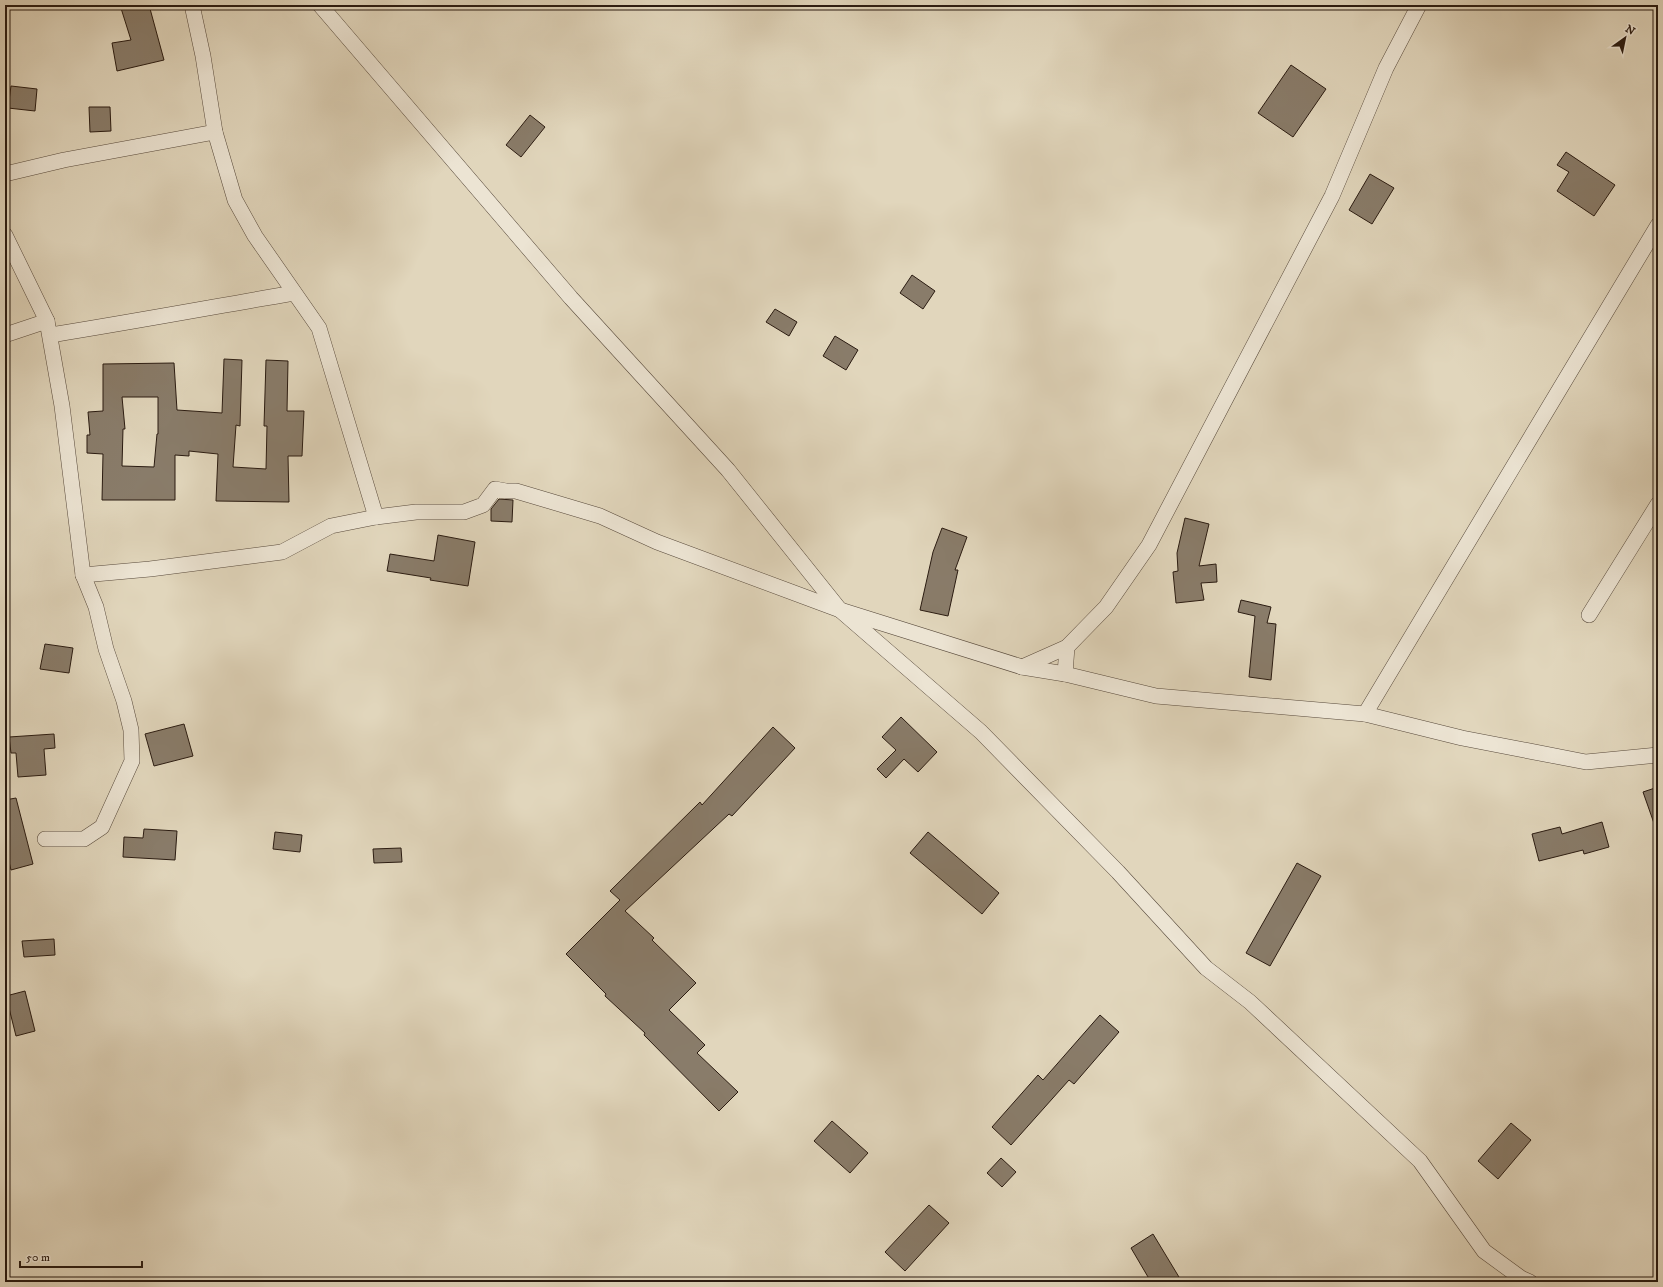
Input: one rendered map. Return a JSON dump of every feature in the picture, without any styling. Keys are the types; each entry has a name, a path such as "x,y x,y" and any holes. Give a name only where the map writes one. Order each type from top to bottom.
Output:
{"street":[{"path":"192,5 203,56 215,132 235,200 255,236 319,328 376,517"},
{"path":"320,5 571,298 728,470 840,610 981,732 1118,872 1206,968 1250,1002 1420,1160 1484,1251 1525,1281"},
{"path":"1022,668 1067,647 1106,607 1149,545 1332,196 1386,68 1419,5"},
{"path":"5,174 64,160 215,132"},
{"path":"1364,714 1658,225"},
{"path":"5,235 49,328 62,406 83,575 96,607 106,649 124,701 131,730 132,761 102,827 84,839 45,839"},
{"path":"5,335 49,328 146,320 294,293"},
{"path":"83,575 150,569 282,552 331,526 376,517 416,512 464,512 483,505 495,489 506,492 516,491 600,516 657,542 840,610 1022,668 1065,674 1156,696 1364,714 1462,738 1586,762 1658,755"},
{"path":"1589,615 1658,504"},
{"path":"1065,674 1067,647"}],"building":[{"path":"120,5 149,5 164,60 117,71 112,43 131,40"},
{"path":"1291,65 1326,89 1293,137 1258,113"},
{"path":"11,86 37,89 35,111 8,108"},
{"path":"89,107 110,107 111,131 90,132"},
{"path":"530,115 545,127 521,157 506,145"},
{"path":"1566,152 1615,185 1594,216 1557,191 1569,172 1557,165"},
{"path":"1370,174 1394,188 1372,224 1349,210"},
{"path":"912,275 935,291 923,309 900,293"},
{"path":"775,309 797,322 789,336 766,322"},
{"path":"835,336 858,350 846,370 823,356"},
{"path":"224,359 242,360 240,426 236,425 233,467 266,469 267,426 264,426 266,360 288,361 287,411 304,411 302,456 288,456 289,502 216,501 218,454 189,451 189,456 175,455 175,500 102,500 103,454 87,453 87,435 90,435 88,412 103,411 103,364 174,363 177,410 222,413","holes":["122,397 158,397 158,434 154,467 122,466 123,429 125,429"]},
{"path":"499,499 513,500 512,522 491,521 491,509"},
{"path":"1185,518 1209,524 1199,566 1216,564 1217,582 1201,583 1204,600 1176,603 1173,572 1178,571 1177,553"},
{"path":"942,528 967,537 955,570 958,570 948,616 920,610 933,552"},
{"path":"438,535 475,542 468,586 387,571 390,554 434,561"},
{"path":"1241,600 1271,607 1267,623 1276,624 1271,680 1249,677 1255,616 1238,612"},
{"path":"45,644 73,648 69,673 40,669"},
{"path":"901,717 937,752 918,772 904,759 886,778 877,769 896,750 882,737"},
{"path":"184,724 193,756 154,766 145,734"},
{"path":"773,727 795,748 732,816 729,814 625,911 654,938 652,940 696,983 669,1010 705,1045 697,1053 738,1092 719,1111 644,1035 645,1033 605,996 606,994 566,954 620,900 610,891 700,802 702,805"},
{"path":"54,734 55,748 44,749 46,775 18,777 16,753 11,753 9,737"},
{"path":"1658,787 1658,828 1656,829 1643,792"},
{"path":"16,798 33,864 11,870 5,845 5,800"},
{"path":"1602,822 1609,847 1584,854 1583,850 1539,861 1532,834 1560,827 1562,834"},
{"path":"144,829 177,831 175,860 123,857 124,837 143,838"},
{"path":"275,832 302,835 300,852 273,849"},
{"path":"928,832 999,893 982,914 910,853"},
{"path":"401,848 402,862 374,863 373,849"},
{"path":"1297,863 1321,876 1270,966 1246,953"},
{"path":"54,939 55,955 24,957 22,941"},
{"path":"25,991 35,1031 16,1036 6,996"},
{"path":"1100,1015 1119,1032 1074,1084 1069,1080 1011,1145 992,1127 1038,1075 1043,1080"},
{"path":"832,1121 868,1153 850,1173 814,1141"},
{"path":"1511,1123 1531,1140 1498,1179 1478,1161"},
{"path":"1001,1158 1016,1172 1002,1187 987,1173"},
{"path":"929,1205 949,1223 905,1271 885,1252"},
{"path":"1153,1234 1182,1282 1151,1282 1131,1248"}]}
